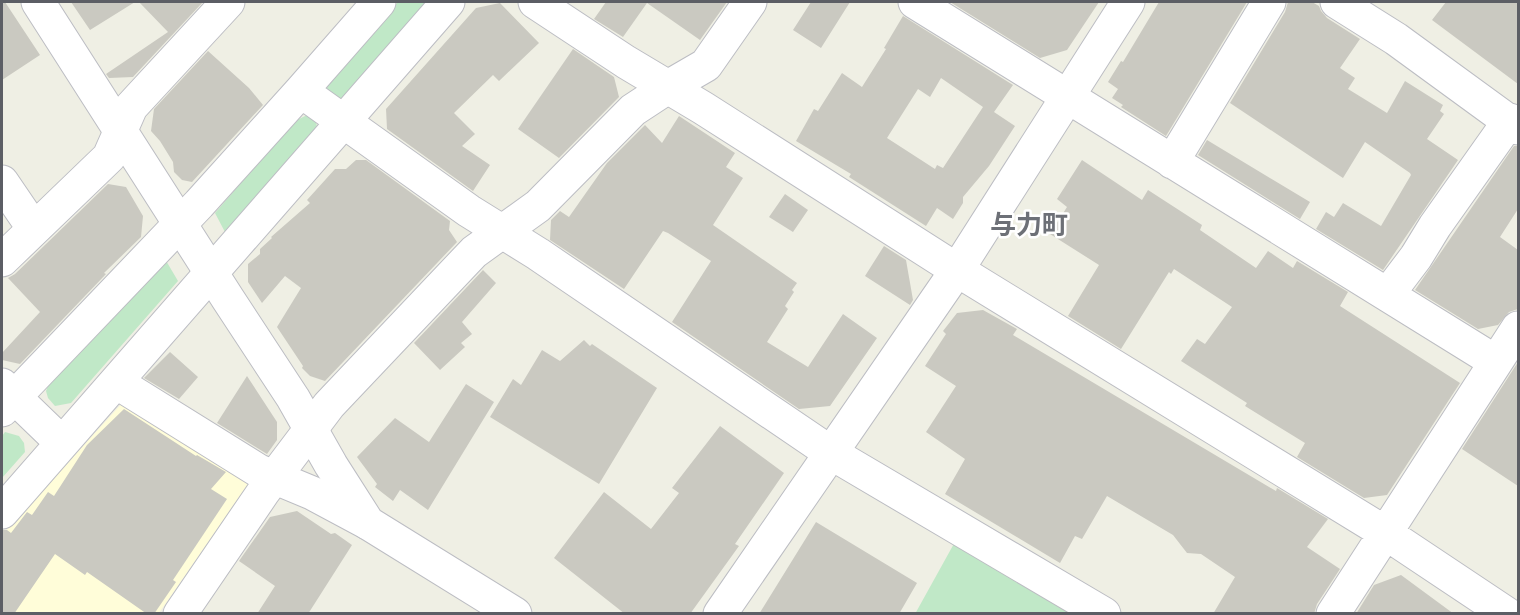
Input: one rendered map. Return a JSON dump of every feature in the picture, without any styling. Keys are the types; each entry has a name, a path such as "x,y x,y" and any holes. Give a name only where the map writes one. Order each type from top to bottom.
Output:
{"street":[{"path":"38,2 293,398 368,523"},
{"path":"2,260 109,157 131,107 228,2"},
{"path":"62,443 5,397 180,224 301,92 379,2"},
{"path":"2,512 448,2"},
{"path":"535,2 626,62 957,270 1384,532 1507,614"},
{"path":"180,614 269,484 329,405 474,252 538,206 633,110 706,65 750,2"},
{"path":"915,2 1496,362"},
{"path":"720,614 957,270 1128,2"},
{"path":"1172,162 1269,2"},
{"path":"1337,2 1396,39 1514,124 1435,226 1416,257 1388,294"},
{"path":"301,92 469,211 831,453 1104,614"},
{"path":"2,182 34,229"},
{"path":"1333,614 1518,328"},
{"path":"116,382 259,471 269,484 312,493 368,523 515,614"}],"shaded area":[{"path":"125,400 252,479 159,613 2,613 2,535"}],"green space":[{"path":"398,2 431,2 342,101 326,93 328,82 335,72"},
{"path":"309,114 316,121 317,128 226,234 215,213 295,121"},
{"path":"165,259 178,281 71,403 55,406 48,398 46,391 50,381"},
{"path":"5,432 19,436 24,443 25,452 2,478 2,436"},
{"path":"956,540 1080,614 915,614"}],"building":[{"path":"2,2 5,2 40,55 2,80"},
{"path":"71,2 135,2 90,30"},
{"path":"139,2 203,2 133,77 109,78 106,74 168,32"},
{"path":"606,2 727,2 700,40 647,3 623,37 594,19"},
{"path":"811,2 850,2 821,48 793,30"},
{"path":"950,2 1099,2 1067,50 1040,58"},
{"path":"1159,2 1247,2 1166,136 1121,107 1123,105 1112,98 1118,89 1108,82 1121,61 1123,62"},
{"path":"1288,2 1312,2 1319,6 1327,18 1360,39 1340,68 1355,78 1348,89 1387,113 1405,81 1443,105 1440,111 1444,114 1427,139 1458,160 1383,270 1316,229 1326,212 1334,217 1343,203 1381,226 1411,175 1410,173 1365,142 1343,178 1230,103 1285,12"},
{"path":"1446,2 1518,2 1518,84 1432,20"},
{"path":"500,3 539,43 499,81 493,75 454,113 475,134 462,146 490,165 473,191 387,129 386,109 476,8"},
{"path":"903,16 1013,85 994,112 1015,126 989,166 963,197 963,203 953,219 937,208 926,226 849,177 851,174 796,141 814,109 818,111 842,73 862,87 886,49 884,48","holes":["941,78 983,107 943,168 937,165 935,169 887,138 918,89 930,97"]},
{"path":"573,49 614,77 619,97 559,158 518,129"},
{"path":"208,51 249,88 263,105 192,182 182,180 174,172 173,162 151,131 154,109"},
{"path":"679,116 735,153 726,167 743,178 713,225 797,283 785,306 788,309 767,342 808,367 843,314 877,338 830,406 799,409 672,322 711,261 668,233 663,231 624,289 550,240 551,220 560,211 569,217 607,163 645,125 662,143"},
{"path":"1207,140 1310,202 1300,219 1198,155"},
{"path":"1514,146 1518,146 1518,209 1500,237 1518,250 1518,309 1509,312 1498,325 1478,329 1415,290"},
{"path":"356,160 366,160 450,221 449,230 457,242 325,381 310,376 302,368 303,366 277,327 301,288 285,276 262,303 248,282 248,264 260,254 260,249 271,237 310,203 307,200 335,169 346,169"},
{"path":"1082,160 1142,200 1148,190 1202,225 1200,230 1256,268 1268,251 1293,268 1297,261 1348,292 1340,306 1460,383 1387,495 1364,498 1297,457 1305,443 1245,406 1247,403 1181,361 1197,339 1205,344 1232,307 1174,269 1171,274 1169,272 1121,349 1068,316 1099,265 1050,234 1067,207 1057,199"},
{"path":"108,184 126,187 143,216 141,237 104,273 106,274 20,364 2,360 2,353 40,312 8,278 15,274"},
{"path":"785,194 808,210 793,232 769,217"},
{"path":"884,246 906,260 913,300 910,305 865,276"},
{"path":"483,270 496,283 462,322 472,334 461,343 465,347 440,370 414,343"},
{"path":"983,310 1017,329 1013,335 1276,491 1277,488 1328,519 1307,547 1340,569 1317,604 1314,614 1213,614 1235,577 1201,554 1187,553 1173,535 1107,496 1082,539 1075,536 1060,563 945,494 965,459 926,432 956,386 925,366 946,334 943,331 957,313"},
{"path":"584,340 657,388 599,484 490,417 513,379 521,385 542,350 560,361"},
{"path":"170,352 198,377 179,399 144,378"},
{"path":"1518,362 1518,486 1462,449"},
{"path":"247,376 277,422 277,440 267,454 217,423"},
{"path":"466,384 494,402 428,510 400,490 393,501 375,487 377,484 357,457 395,418 429,442"},
{"path":"124,409 196,456 226,472 211,489 227,499 173,580 176,582 154,614 147,614 87,572 85,575 55,554 14,614 2,614 2,530 11,533 27,512 32,515 48,492 54,496 87,445"},
{"path":"720,426 784,473 735,544 739,546 690,614 625,614 554,558 604,492 651,529 679,493 672,488"},
{"path":"297,511 352,545 308,614 257,614 275,586 239,561 270,517"},
{"path":"816,522 917,583 899,614 759,614"},
{"path":"1401,575 1454,614 1356,614 1374,585"}],"district":[{"name":"与力町","path":"1029,224"}]}
